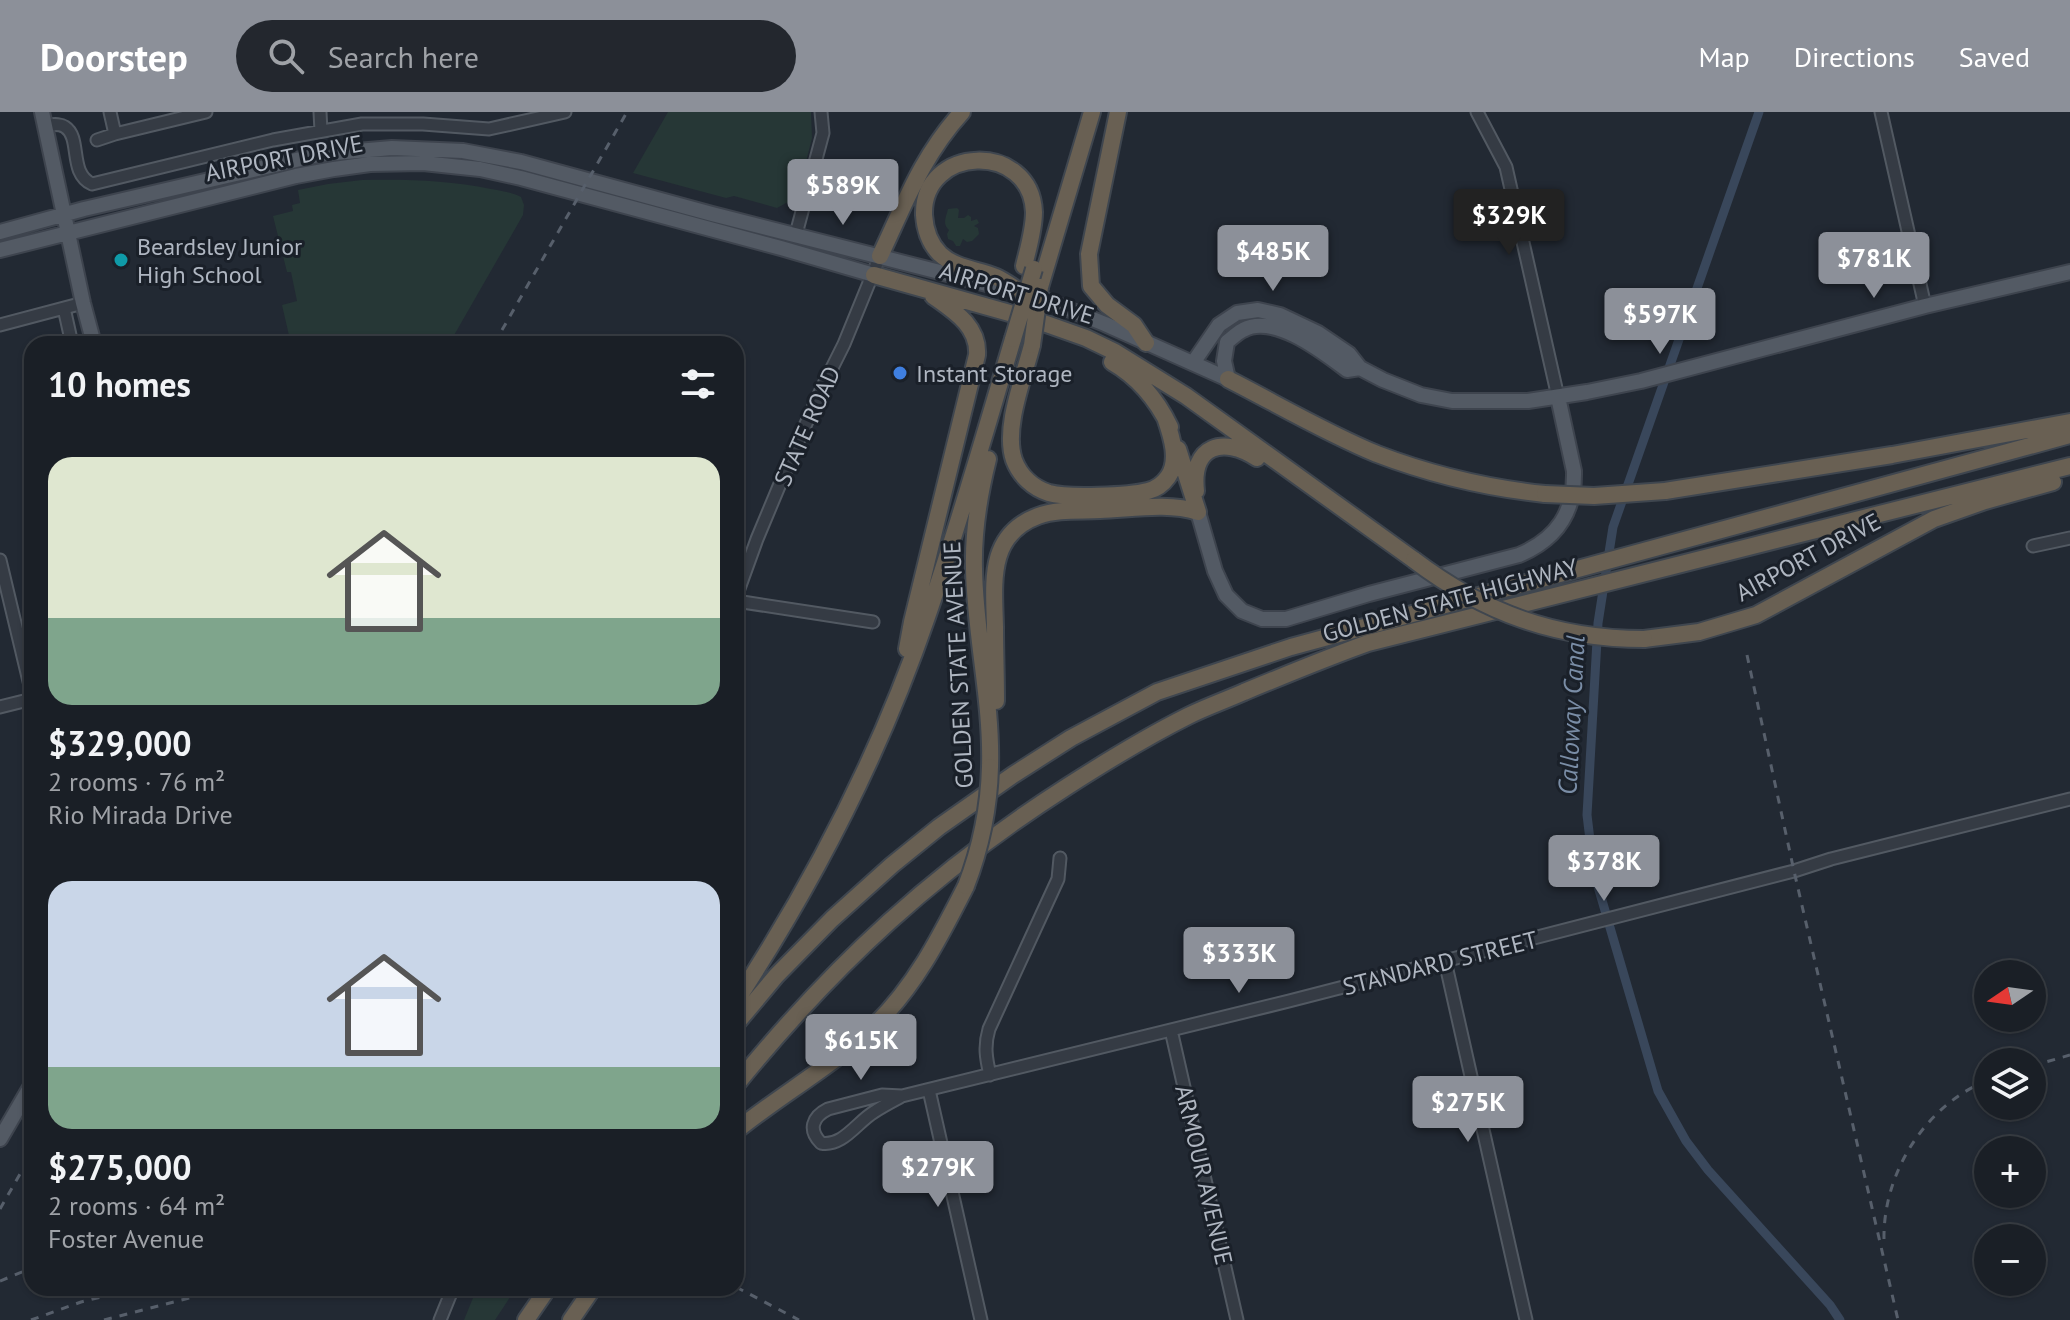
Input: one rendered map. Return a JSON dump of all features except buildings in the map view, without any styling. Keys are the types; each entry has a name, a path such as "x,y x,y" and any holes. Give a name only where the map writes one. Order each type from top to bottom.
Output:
{"highway":[{"path":"880,256 922,166 962,112"},
{"name":"GOLDEN STATE AVENUE","path":"744,1125 831,1063 873,1027 903,994 928,959 966,886 981,840 991,767 975,590 975,535 979,499 1035,274 1080,112"},
{"name":"GOLDEN STATE AVENUE","path":"1035,274 1092,112"},
{"path":"1118,112 1089,254 1091,286 1107,305 1134,325 1146,343"},
{"path":"1022,293 995,277 950,261 930,241 924,221 926,202 933,183 946,170 962,163 987,160 1011,169 1024,182 1034,212 1035,274"},
{"name":"AIRPORT DRIVE","path":"874,275 1028,318 1086,338 1115,352 1186,396 1460,592 1525,621 1575,634 1644,639 1726,625 1756,615 1934,519 2070,476"},
{"path":"899,690 912,622 978,345 968,324 925,290"},
{"path":"1071,334 1116,363 1154,399 1175,439 1198,512"},
{"path":"1021,339 1011,448 1016,466 1035,486 1051,494 1069,496 1151,490 1165,481 1172,468 1173,452 1165,417"},
{"name":"GOLDEN STATE AVENUE","path":"744,988 827,845 899,690 927,619 973,473 1021,339"},
{"name":"AIRPORT DRIVE","path":"1228,379 1347,440 1408,465 1486,486 1545,494 1594,496 1665,491 1877,458 2070,422"},
{"name":"GOLDEN STATE HIGHWAY","path":"744,1014 804,947 892,865 1013,775 1071,738 1157,692 1291,647 2070,435"},
{"path":"1198,512 1197,465 1204,453 1218,448 1248,452 1325,497"},
{"name":"GOLDEN STATE HIGHWAY","path":"744,1075 820,987 914,898 1008,826 1122,752 1192,715 1368,643 2070,466"},
{"path":"991,767 997,728 994,572 998,555 1009,536 1033,518 1056,512 1166,507 1198,512"},
{"path":"526,1320 542,1296"},
{"path":"571,1320 588,1296"}],"main road":[{"path":"44,119 92,336"},
{"name":"AIRPORT DRIVE","path":"0,232 312,156 406,147 463,151 506,158 1057,303 1228,379"},
{"name":"AIRPORT DRIVE","path":"0,250 309,173 370,164 423,163 480,169 521,178 874,275"},
{"path":"1193,363 1219,325 1237,313 1258,310 1280,315 1318,333 1349,354 1360,368 1421,395 1452,401 1502,402 1558,397 1641,381 1925,306 2070,272"},
{"path":"1228,379 1224,361 1227,342 1243,329 1253,326 1286,331 1347,370 1360,368"},
{"path":"1198,512 1215,571 1226,595 1242,611 1262,619 1286,619 1519,555 1533,549 1552,534 1568,512 1574,471 1558,397"},
{"path":"0,1139 24,1098"}],"street":[{"path":"110,112 115,134"},
{"path":"97,140 206,112"},
{"path":"320,112 321,131"},
{"path":"44,119 65,127 70,133 78,169 83,179 92,184 273,140 362,124 489,129 565,112"},
{"path":"796,234 823,133 821,112"},
{"path":"1477,112 1501,154 1510,179 1558,397"},
{"path":"1881,112 1925,306"},
{"name":"STATE ROAD","path":"744,576 795,448 844,344 880,256"},
{"path":"0,325 83,303"},
{"path":"64,308 70,336"},
{"path":"2033,546 2070,538"},
{"path":"0,560 24,662"},
{"path":"744,600 873,622"},
{"path":"0,707 24,699"},
{"name":"STANDARD STREET","path":"902,1096 872,1112 832,1144 821,1143 814,1135 815,1118 828,1109 882,1095 902,1096 929,1090 1171,1030 2070,799"},
{"path":"990,1075 985,1053 989,1029 1058,879 1060,858"},
{"path":"1445,961 1526,1320"},
{"name":"ARMOUR AVENUE","path":"1171,1030 1237,1320"},
{"path":"929,1090 981,1320"},
{"path":"440,1320 450,1296"}],"shaded area":[{"path":"668,112 811,112 812,138 797,197 777,208 633,173"},
{"path":"410,180 459,184 521,197 523,215 454,336 289,336 282,305 297,301 273,216 293,211 292,205 300,203 298,190 328,184"},
{"path":"957,208 958,218 968,215 971,221 977,219 979,223 974,226 979,234 972,241 963,239 960,246 948,239 949,230 945,223 948,209"},
{"path":"474,1296 511,1296 495,1320 464,1320"}],"waterway":[{"name":"Calloway Canal","path":"1759,112 1613,527 1598,623 1587,815 1594,873 1658,1091 1686,1141 1708,1170 1830,1305 1840,1320"}],"railway":[{"path":"499,336 627,112"},
{"path":"1747,655 1898,1320"},
{"path":"2046,1062 2070,1055"},
{"path":"1884,1239 1891,1189 1912,1144 1945,1106 1974,1087"},
{"path":"0,1209 24,1167"},
{"path":"0,1281 24,1271"},
{"path":"744,1291 799,1320"},
{"path":"31,1320 105,1296"},
{"path":"104,1320 197,1296"}],"place":[{"name":"Beardsley Junior High School","path":"121,260"},
{"name":"Instant Storage","path":"900,373"}]}
